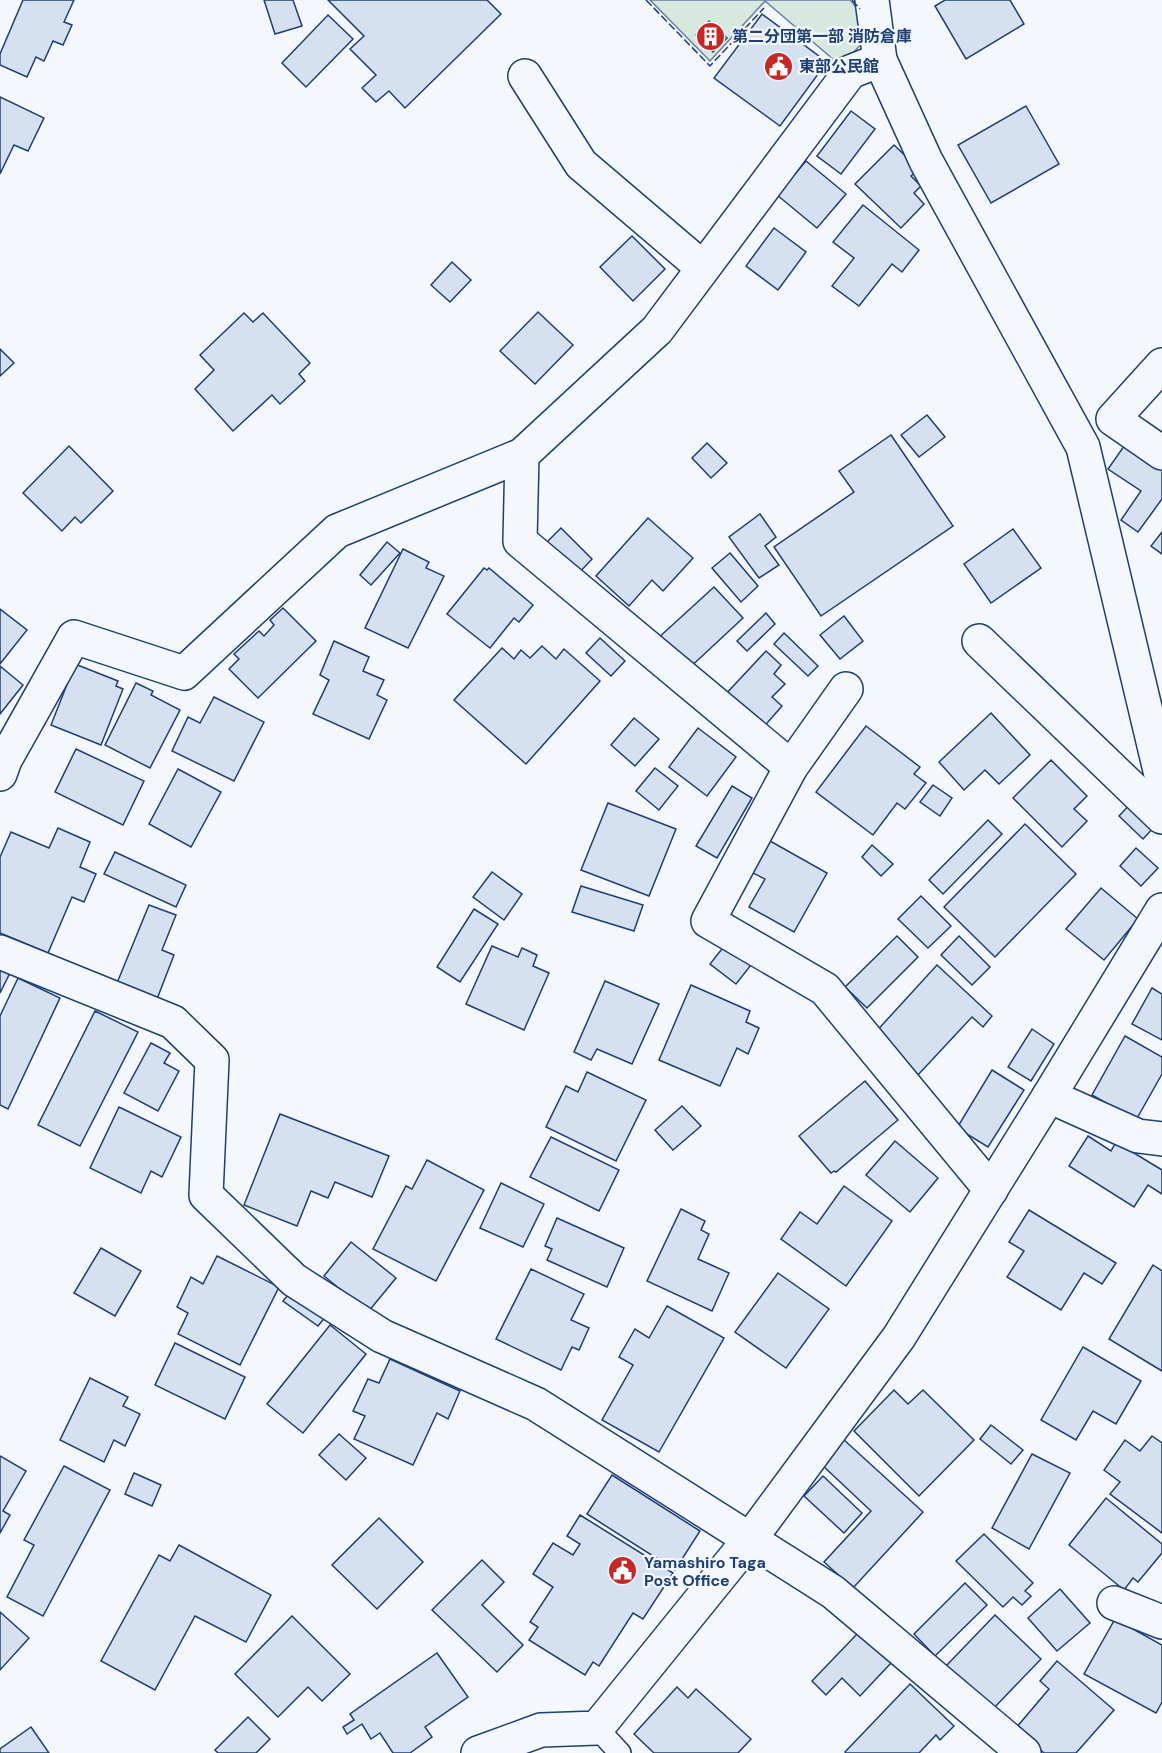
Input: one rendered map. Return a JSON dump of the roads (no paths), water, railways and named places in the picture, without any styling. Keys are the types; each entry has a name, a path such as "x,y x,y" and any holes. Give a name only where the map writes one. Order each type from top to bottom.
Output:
{"street":[{"path":"872,0 880,60 926,161 1083,447 1162,779"},
{"path":"0,774 5,760 74,638 184,673 337,531 522,455 657,330 850,72 880,60"},
{"path":"525,76 581,164 703,268"},
{"path":"1083,447 1113,419 1162,365"},
{"path":"1113,419 1162,453"},
{"path":"522,455 520,541 791,767"},
{"path":"979,640 1162,817"},
{"path":"846,689 791,767 708,921 825,989 991,1190"},
{"path":"478,1753 541,1730 597,1728 750,1539 899,1337 1162,910"},
{"path":"0,952 173,1022 212,1060 206,1195 294,1280 382,1336 536,1404 833,1592 1024,1753"},
{"path":"1049,1096 1138,1136 1162,1139"},
{"path":"1114,1603 1162,1622"}],"lane":[{"path":"597,1728 620,1753"}],"place":[{"name":"第二分団第一部 消防倉庫","path":"711,36"},
{"name":"東部公民館","path":"778,66"},
{"name":"Yamashiro Taga Post Office","path":"623,1571"}]}
